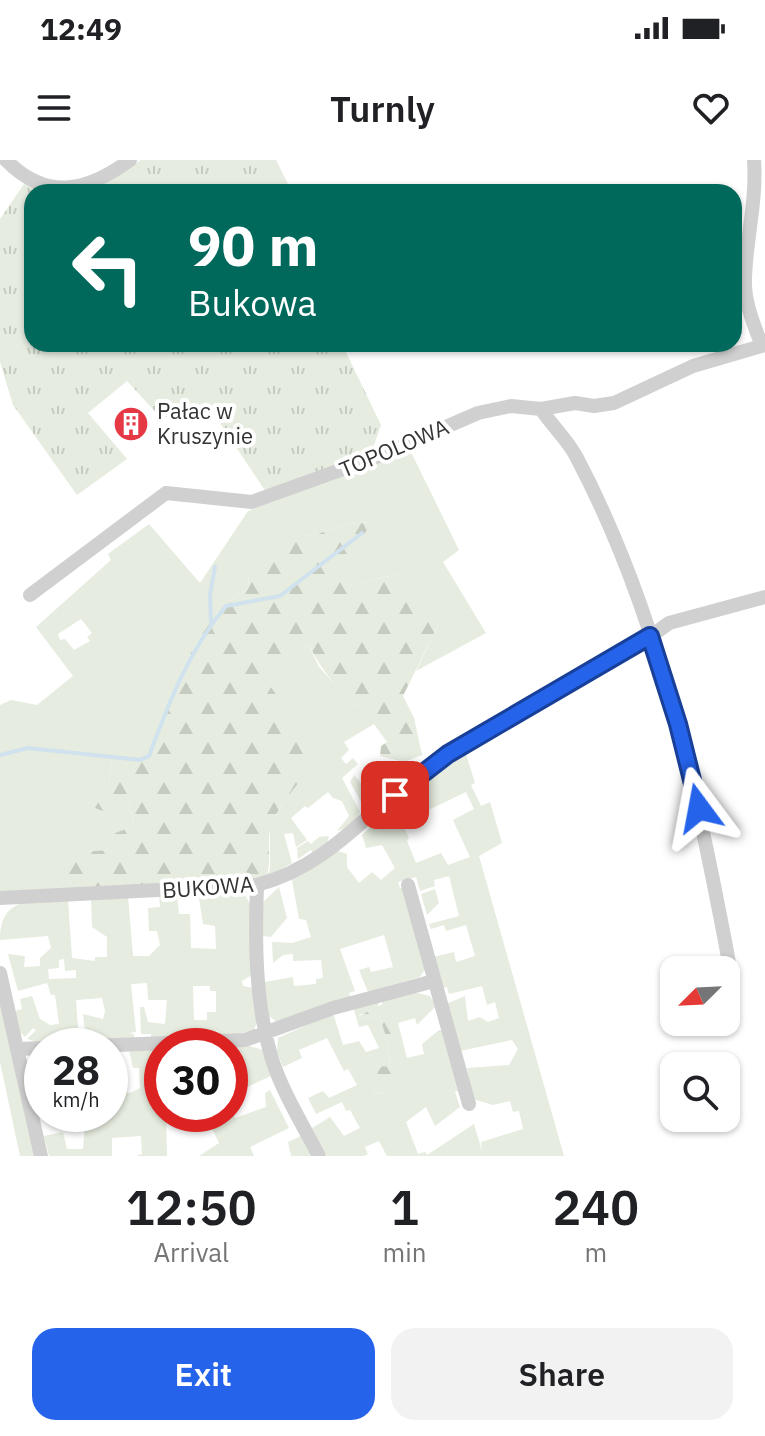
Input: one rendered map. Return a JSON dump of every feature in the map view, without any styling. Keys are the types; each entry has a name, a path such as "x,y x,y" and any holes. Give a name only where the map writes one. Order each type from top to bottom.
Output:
{"street":[{"path":"6,160 31,181 49,184"},
{"path":"87,184 130,160"},
{"path":"754,160 756,189 745,280 747,300 764,346"},
{"name":"TOPOLOWA","path":"30,595 166,493 252,502 365,461 478,413 511,406 541,409 575,403 594,406 614,403 693,366 764,346"},
{"path":"541,409 575,453 594,492 650,636 694,783 728,956"},
{"path":"634,591 648,613 669,623"},
{"name":"BUKOWA","path":"0,898 257,885 320,859 431,764 669,623 765,597"},
{"path":"257,885 255,944 266,1034 272,1059 319,1156"},
{"path":"408,885 469,1104"},
{"path":"0,973 41,1156"},
{"path":"128,1045 245,1040 333,1008 434,981"},
{"path":"18,1049 24,1049"}],"green space":[{"path":"141,160 276,160 288,184 100,184"},
{"path":"24,184 24,352 346,352 381,425 372,451 266,492 210,408 182,410 162,419 127,381 88,413 127,459 77,495 13,405 0,362 0,219"},
{"path":"410,450 459,550 443,562 486,633 416,671 438,625 397,574 353,585 335,578 371,522 346,524 315,535 265,538 274,560 249,574 248,589 212,620 198,641 175,687 149,756 140,760 113,757 109,783 128,803 134,821 131,827 115,833 106,850 84,852 66,889 0,892 0,705 11,700 37,705 73,676 36,627 111,560 108,554 149,524 200,583 248,511","holes":["81,619 92,633 87,637 90,641 74,650 65,639 60,640 58,634"]},
{"path":"372,522 336,577 353,585 397,574 425,597 438,625 403,696 414,718 422,755 404,762 380,756 381,746 387,742 378,723 338,688 308,644 265,678 316,755 272,823 266,878 66,889 62,865 84,852 106,850 115,833 131,827 134,821 128,803 113,815 95,808 109,783 113,757 140,760 149,756 175,687 198,641 212,620 248,589 249,574 274,560 264,537 315,535 346,524"},
{"path":"308,644 319,667 355,706 377,717 387,742 374,724 344,742 349,750 341,758 346,764 353,758 358,764 342,778 360,812 358,816 344,829 337,831 349,816 342,801 328,792 308,808 305,806 291,818 307,840 296,847 293,833 284,834 292,863 266,878 270,869 270,826 293,786 265,678"},
{"path":"458,753 460,758 466,754 475,783 471,785 481,806 490,802 502,843 479,856 564,1156 387,1156 379,1141 365,1147 368,1154 364,1156 327,1156 312,1128 330,1117 344,1136 360,1128 342,1102 316,1114 308,1098 323,1091 329,1098 357,1085 348,1069 344,1071 327,1038 299,1050 302,1058 283,1067 277,1052 278,1038 333,1013 343,1045 359,1041 366,1052 379,1048 368,1025 359,1027 353,1007 379,1000 378,1008 359,1015 360,1019 379,1015 388,1043 390,1066 372,1067 368,1080 374,1091 383,1094 387,1081 400,1071 381,999 414,992 430,996 436,1006 417,1025 415,1018 398,1023 407,1058 424,1054 422,1044 439,1030 444,1030 460,1090 455,1092 460,1107 435,1126 426,1107 406,1122 418,1154 425,1152 427,1155 474,1124 482,1151 481,1142 523,1129 519,1111 513,1112 510,1101 493,1105 473,1099 467,1068 509,1065 518,1049 512,1040 460,1051 446,1004 465,996 468,1021 480,1017 488,1022 499,1018 495,1002 487,1005 482,986 449,994 447,987 442,988 433,957 454,952 456,962 475,956 466,925 446,931 444,925 431,929 429,924 459,916 449,876 434,880 435,886 420,891 416,877 398,882 400,888 404,888 425,969 420,977 368,992 359,970 369,967 371,972 393,967 384,935 340,949 355,991 349,993 350,997 277,1022 269,1016 264,982 293,977 294,986 316,984 316,979 323,978 321,960 293,961 293,954 283,955 273,963 272,942 292,943 311,937 306,920 299,919 292,880 338,851 347,854 347,867 359,883 372,872 381,880 395,868 382,845 366,848 362,835 393,805 409,838 407,841 416,863 441,853 448,865 470,857 453,820 474,809 466,792 422,813 411,810 403,797"},
{"path":"375,763 395,766 409,774 365,809 350,782 354,775 369,793 385,780"},
{"path":"329,836 327,844 314,855 311,850 298,859 297,848 308,841 311,844 319,837"},
{"path":"279,887 287,918 271,937 262,936 263,902"},
{"path":"435,889 439,903 427,915 421,894"},
{"path":"243,891 250,904 252,975 242,981 243,986 253,988 257,1023 253,1031 248,1032 248,1028 144,1028 144,1034 141,1034 140,1007 144,1007 148,1022 165,1024 167,1000 148,1000 147,983 131,984 136,1032 129,1033 134,1034 134,1040 128,1040 128,1028 85,1028 83,1014 103,1019 102,998 76,1000 78,1028 24,1028 24,1036 19,1031 15,1011 22,1009 20,999 32,996 40,1019 50,1025 59,1024 55,995 51,995 47,983 18,991 8,954 25,956 24,967 40,966 40,958 51,948 48,936 0,940 6,915 21,903 68,899 72,958 95,961 95,957 107,957 107,937 92,927 91,898 128,896 133,956 149,956 160,945 157,931 149,931 148,908 160,907 159,894 177,895 179,914 190,914 191,948 216,949 215,926 203,924 198,892","holes":["64,959 65,971 76,970 76,978 49,979 48,969 59,968 59,960","193,986 210,986 210,991 216,991 216,1012 207,1012 207,1020 194,1020"]},
{"path":"0,997 24,1106 24,1132 30,1132 35,1156 20,1156 0,1062"},
{"path":"383,1004 401,1071 387,1081 383,1094 370,1089 368,1080 371,1067 390,1066 388,1043 379,1015 360,1019 359,1016"},
{"path":"248,1046 263,1050 273,1075 248,1087"},
{"path":"144,1050 144,1132 166,1132 167,1156 136,1156 142,1154 141,1136 112,1138 112,1156 49,1156 44,1136 63,1132 67,1149 83,1149 84,1132 128,1132 128,1093 140,1088 139,1068 133,1068 129,1051"},
{"path":"270,1090 289,1128 250,1147 254,1156 199,1156 219,1143 214,1132 248,1132 248,1113 266,1107 265,1093"},
{"path":"301,1136 314,1156 291,1156 288,1142"}],"waterway":[{"path":"0,755 28,748 140,760 149,756 172,696 201,640 226,606 280,596 362,533"},
{"path":"211,624 210,595 215,567"}],"place":[{"name":"Pałac w Kruszynie","path":"131,424"}],"route":[{"path":"395,795 431,764 471,739 563,689 650,636 678,724 699,808"}]}
